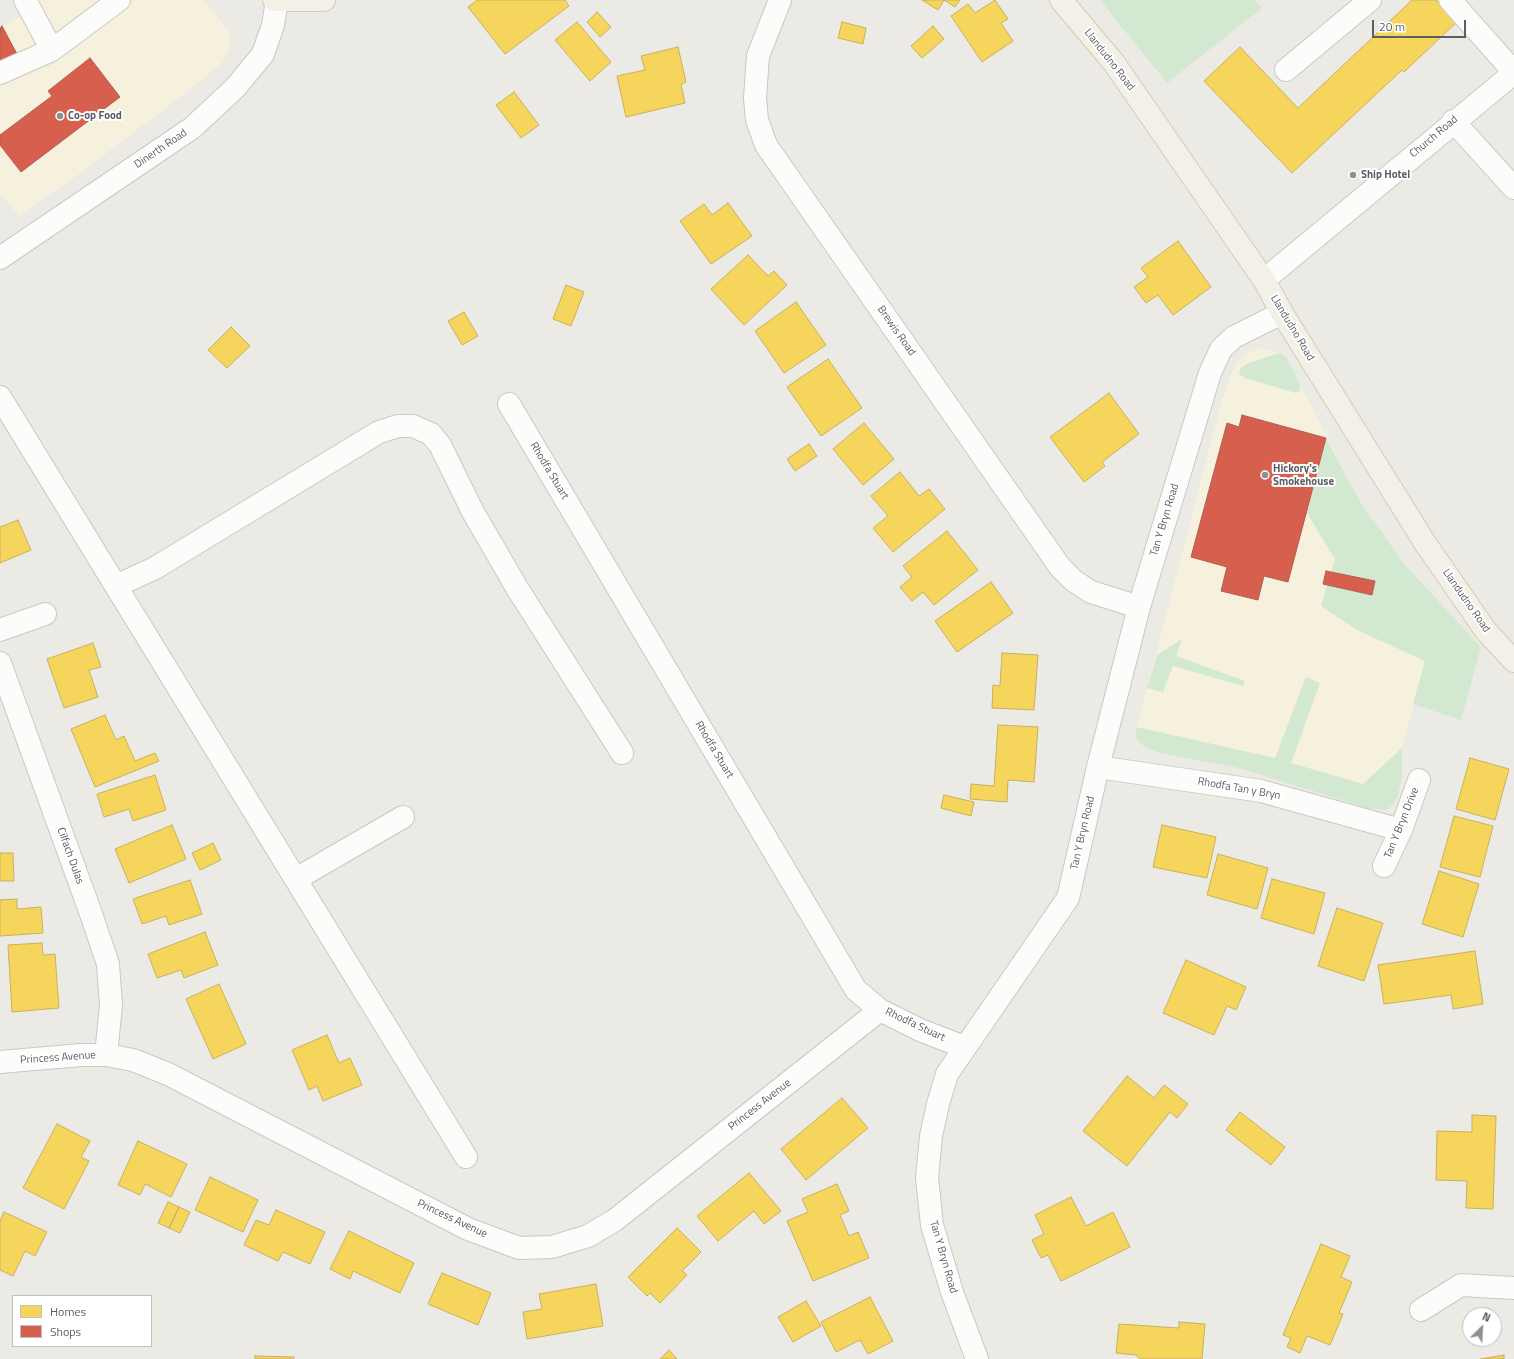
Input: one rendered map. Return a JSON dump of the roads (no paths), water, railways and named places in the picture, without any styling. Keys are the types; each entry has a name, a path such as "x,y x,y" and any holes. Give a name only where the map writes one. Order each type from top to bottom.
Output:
{"main road":[{"path":"275,0 324,0"},
{"name":"Llandudno Road","path":"1061,0 1114,63 1264,280 1282,313 1425,543 1486,631 1514,661"}],"street":[{"path":"25,0 52,50"},
{"path":"0,74 52,50 119,0"},
{"name":"Dinerth Road","path":"0,258 192,128 235,88 264,54 273,25 275,0"},
{"name":"Brewis Road","path":"780,0 758,56 755,98 757,120 766,146 1060,567 1074,581 1091,592 1139,607"},
{"path":"1286,70 1370,0"},
{"path":"1450,0 1514,72"},
{"name":"Church Road","path":"1264,280 1514,72"},
{"path":"1454,121 1514,188"},
{"name":"Tan Y Bryn Road","path":"977,1359 952,1292 932,1225 927,1178 931,1136 938,1104 947,1074 964,1047 1068,898 1098,767 1139,607 1210,373 1220,349 1234,337 1282,313"},
{"path":"0,397 466,1156"},
{"name":"Rhodfa Stuart","path":"509,404 856,990 880,1010 920,1030 964,1047"},
{"path":"116,586 155,568 379,432 398,426 413,426 430,434 440,445 473,512 517,588 622,753"},
{"path":"0,630 45,614"},
{"name":"Cilfach Dulas","path":"0,663 88,904 108,964 111,1005 106,1055"},
{"name":"Rhodfa Tan y Bryn","path":"1098,767 1261,791 1401,830"},
{"name":"Tan Y Bryn Drive","path":"1384,866 1401,830 1419,780"},
{"path":"296,879 403,816"},
{"name":"Princess Avenue","path":"0,1062 81,1055 106,1055 133,1060 168,1074 468,1229 519,1248 552,1247 588,1236 615,1220 880,1010"},
{"path":"1421,1310 1461,1285 1514,1288"}],"place":[{"name":"Co-op Food","path":"60,116"},
{"name":"Ship Hotel","path":"1353,175"},
{"name":"Hickory's Smokehouse","path":"1265,475"}]}
